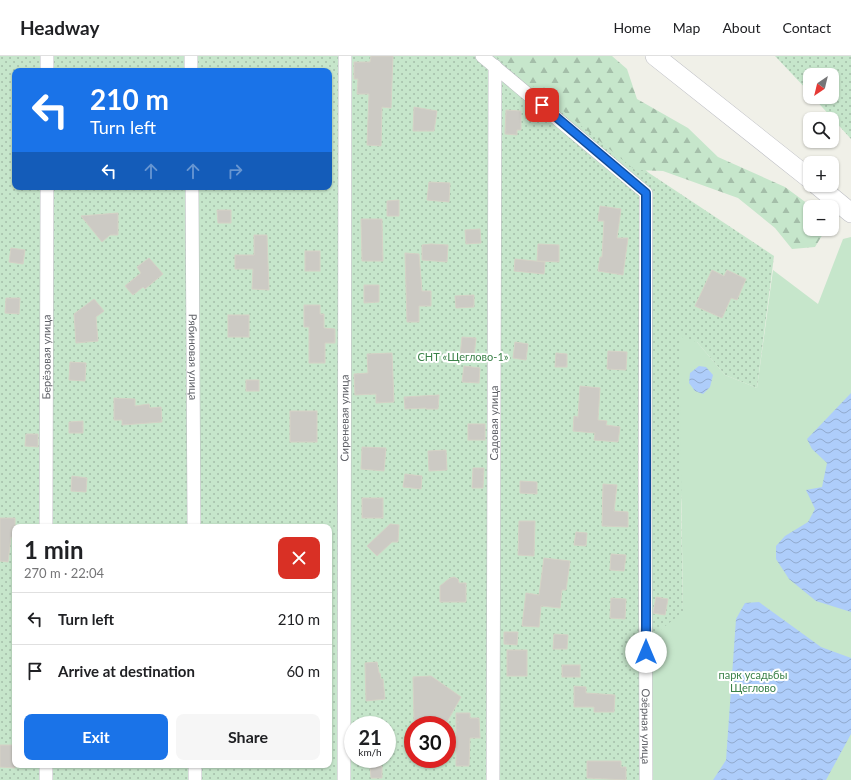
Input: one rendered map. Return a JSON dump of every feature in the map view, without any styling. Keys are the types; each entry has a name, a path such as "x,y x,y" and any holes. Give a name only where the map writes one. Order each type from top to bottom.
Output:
{"main road":[{"path":"655,56 803,173"},
{"path":"826,192 851,213"}],"street":[{"path":"47,56 47,68"},
{"path":"191,56 191,68"},
{"name":"Сиреневая улица","path":"344,780 345,56"},
{"path":"482,56 495,66"},
{"name":"Озёрная улица","path":"495,66 646,193 646,780"},
{"name":"Садовая улица","path":"493,780 495,66"},
{"name":"Берёзовая улица","path":"46,524 47,190"},
{"name":"Рябиновая улица","path":"192,190 194,524"},
{"path":"46,768 46,780"},
{"path":"194,768 195,780"}],"green space":[{"name":"СНТ «Щеглово-1»","path":"0,56 511,56 649,173 774,256 757,388 725,375 697,342 681,503 683,612 651,780 0,780"},
{"path":"496,56 612,56 627,69 637,99 688,128 718,157 785,187 803,200 803,236 822,236 815,247 792,249 775,228 738,198 663,171 635,170"},
{"path":"775,56 851,56 851,139 839,126 839,112 827,112 819,104 839,104 839,68 803,68 803,86"},
{"name":"парк усадьбы Щеглово","path":"851,237 851,780 651,780 649,639 683,612 679,336 697,342 725,375 757,388 773,270 818,304 843,239"}],"water":[{"path":"699,366 706,367 713,375 710,387 703,394 695,391 689,383 690,373"},
{"path":"851,393 851,612 816,601 789,579 776,559 776,546 785,536 808,522 815,509 806,490 822,487 827,463 812,449 807,439"},
{"path":"759,602 821,647 851,658 851,734 826,780 713,780 726,760 736,619 745,603"}],"building":[{"path":"371,56 393,56 391,108 382,107 381,146 367,145 369,94 357,94 358,79 354,79 354,62 370,62"},
{"path":"414,107 437,111 434,131 413,131"},
{"path":"506,110 521,111 521,130 517,130 517,135 505,134"},
{"path":"429,182 450,183 449,202 427,200"},
{"path":"399,200 399,216 387,216 387,201"},
{"path":"600,206 621,209 617,238 628,238 623,275 598,271 600,257 602,257 604,221 598,221"},
{"path":"217,210 231,210 231,223 218,223"},
{"path":"118,213 118,235 110,235 102,242 81,216"},
{"path":"361,219 382,219 383,261 362,261"},
{"path":"480,229 481,243 466,244 465,230"},
{"path":"254,235 267,235 269,290 252,289 253,269 235,269 235,255 254,255"},
{"path":"538,244 559,245 559,262 537,261"},
{"path":"422,245 448,245 447,262 422,260"},
{"path":"11,248 25,250 23,264 9,262"},
{"path":"305,251 320,251 320,271 305,271"},
{"path":"405,253 419,254 422,291 431,291 431,306 419,306 419,322 407,322"},
{"path":"149,258 163,274 145,289 143,287 133,295 125,286 141,273 137,267"},
{"path":"515,259 545,262 544,274 514,271"},
{"path":"712,270 724,276 727,270 746,279 737,300 731,298 722,318 695,306"},
{"path":"364,285 379,285 379,302 364,303"},
{"path":"474,295 474,307 456,308 455,296"},
{"path":"6,298 20,298 19,314 5,313"},
{"path":"94,299 104,311 96,317 98,341 76,343 74,314"},
{"path":"304,305 320,305 320,314 324,314 324,328 335,329 335,343 325,343 325,363 309,363 309,327 304,327"},
{"path":"228,315 249,315 249,337 228,337"},
{"path":"462,337 476,338 474,357 460,356"},
{"path":"515,342 528,344 526,360 513,358"},
{"path":"608,351 627,352 626,370 607,369"},
{"path":"392,353 394,402 376,403 376,394 355,395 354,374 368,373 367,354"},
{"path":"556,353 567,354 567,367 555,367"},
{"path":"70,362 86,363 85,381 69,380"},
{"path":"464,366 480,368 479,383 462,382"},
{"path":"246,380 259,380 259,391 246,391"},
{"path":"580,386 600,388 598,420 607,421 606,425 620,427 618,442 594,440 595,433 573,431 574,416 578,417"},
{"path":"439,395 438,409 405,409 404,397"},
{"path":"114,398 135,399 135,406 149,404 150,408 161,407 162,422 122,425 122,420 114,420"},
{"path":"290,411 317,411 317,442 290,442"},
{"path":"83,421 83,433 69,433 69,422"},
{"path":"468,424 485,424 485,440 468,440"},
{"path":"26,434 38,434 38,447 25,446"},
{"path":"362,447 386,448 384,471 361,469"},
{"path":"446,450 447,470 429,471 428,451"},
{"path":"473,468 484,468 483,488 472,488"},
{"path":"405,474 422,476 421,489 403,487"},
{"path":"72,476 87,478 86,492 71,491"},
{"path":"520,481 537,482 537,494 520,493"},
{"path":"603,484 617,485 614,511 628,512 628,527 602,526"},
{"path":"362,498 383,498 383,518 362,518"},
{"path":"0,518 15,518 15,524 12,524 12,537 8,562 0,561"},
{"path":"519,521 535,521 534,556 518,555"},
{"path":"390,524 399,525 398,542 392,542 377,556 367,546"},
{"path":"576,532 587,533 586,546 574,545"},
{"path":"611,554 626,555 624,571 610,570"},
{"path":"544,558 570,561 566,590 562,590 560,608 541,606 539,627 522,626 526,593 539,595"},
{"path":"454,577 458,579 459,583 466,583 466,602 440,602 440,586 450,578"},
{"path":"656,597 668,599 665,615 653,613"},
{"path":"611,598 626,599 625,619 610,618"},
{"path":"504,632 518,632 517,645 504,644"},
{"path":"554,634 568,635 567,649 553,649"},
{"path":"507,650 527,650 527,676 507,676"},
{"path":"377,662 381,679 383,679 385,699 366,701 365,663"},
{"path":"562,665 580,665 580,677 562,677"},
{"path":"431,676 461,697 450,716 414,716 413,677"},
{"path":"574,686 586,687 586,693 615,695 614,712 594,712 594,707 574,707"},
{"path":"456,713 470,713 470,718 479,718 480,738 470,738 469,766 456,766"},
{"path":"0,745 12,745 12,768 0,767"},
{"path":"587,761 621,761 621,767 626,767 626,780 587,778"},
{"path":"370,768 382,768 382,778 371,778"}],"route":[{"path":"542,105 646,193 646,652"}]}
